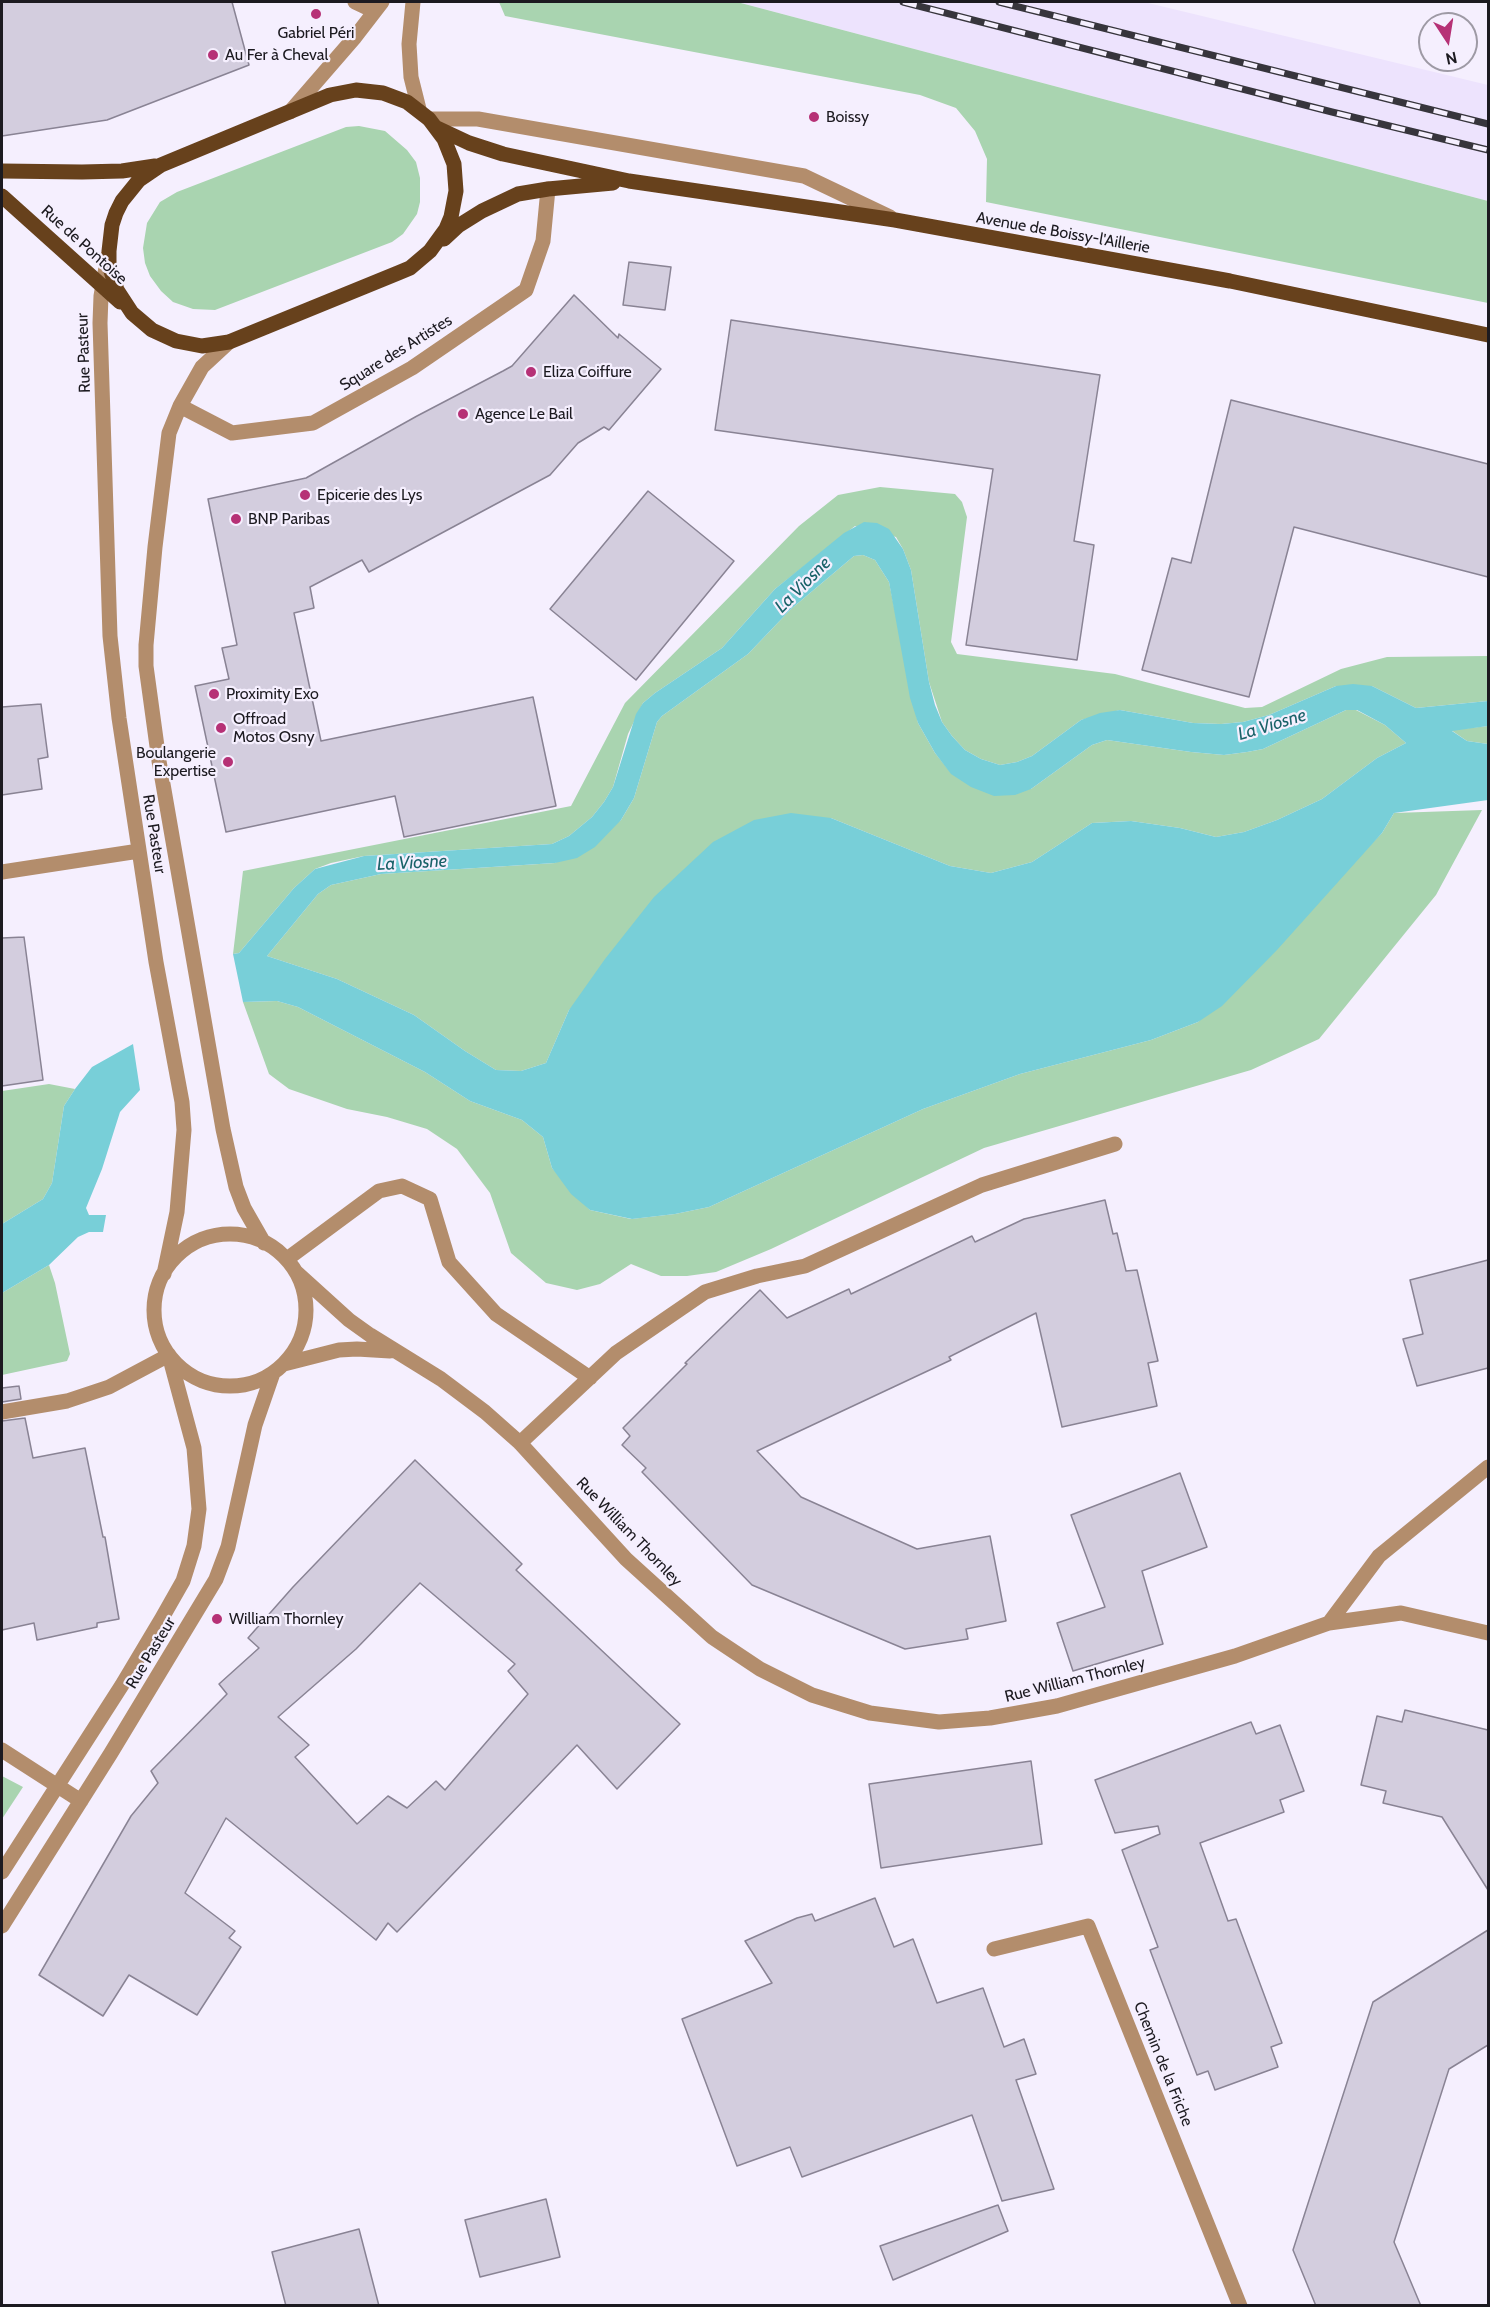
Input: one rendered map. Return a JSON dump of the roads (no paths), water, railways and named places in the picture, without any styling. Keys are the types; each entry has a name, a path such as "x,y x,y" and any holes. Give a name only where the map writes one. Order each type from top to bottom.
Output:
{"main road":[{"name":"Avenue de Boissy-l'Aillerie","path":"161,165 330,95 356,90 369,91 395,97 469,143 503,154 629,181 895,220 1230,281 1488,335"},
{"path":"428,119 444,139 454,164 456,191 448,223 430,251"},
{"path":"2,171 122,171 161,165"},
{"path":"141,322 117,290 109,252 112,225 122,201 139,180 161,165"},
{"name":"Avenue de Boissy-l'Aillerie","path":"141,322 176,341 202,346 229,342 410,268 458,226 482,211 518,195 548,189 629,181"},
{"name":"Rue de Pontoise","path":"2,196 141,322"}],"street":[{"path":"291,112 355,38 378,6 355,2"},
{"path":"413,2 409,44 411,77 428,119 478,119 804,176 895,220"},
{"name":"Square des Artistes","path":"180,406 232,433 313,423 412,368 526,290 543,241 548,189"},
{"name":"Rue Pasteur","path":"109,252 100,323 110,636 119,718 156,962 182,1102 184,1130 177,1212 164,1274"},
{"name":"Rue Pasteur","path":"229,342 202,367 180,406 169,433 146,645 146,666 157,751 217,1096 236,1187 244,1208 264,1243"},
{"path":"2,872 139,851"},
{"path":"520,1443 616,1353 705,1292 757,1276 805,1266 982,1185 1115,1144"},
{"path":"291,1266 379,1191 402,1186 430,1199 449,1262 496,1314 590,1378"},
{"path":"236,1235 264,1243 291,1266 302,1284 306,1312 300,1341 278,1369 246,1384 218,1385 190,1375 169,1355 159,1336 154,1315 158,1287 164,1274 183,1252 208,1239 236,1235"},
{"name":"Rue William Thornley","path":"291,1266 349,1320 393,1351 441,1378 485,1412 520,1443 626,1559 712,1637 760,1669 812,1695 870,1713 939,1722 990,1718 1058,1706 1235,1656 1329,1623 1401,1613 1488,1633"},
{"name":"Rue William Thornley","path":"278,1369 339,1350 393,1351"},
{"path":"2,1412 77,1398 109,1387 169,1355"},
{"name":"Rue Pasteur","path":"2,1872 122,1685 183,1581 194,1546 199,1509 194,1448 169,1355"},
{"name":"Rue Pasteur","path":"2,1926 216,1579 228,1547 255,1425 278,1369"},
{"path":"1329,1623 1379,1556 1488,1467"},
{"path":"2,1750 81,1801"},
{"name":"Chemin de la Friche","path":"994,1950 1088,1926 1240,2306"}],"water":[{"name":"La Viosne","path":"864,522 877,523 889,529 903,549 911,570 929,682 935,705 942,722 952,736 965,750 981,759 1000,765 1017,762 1032,756 1081,720 1100,713 1120,710 1193,723 1243,722 1269,715 1336,686 1353,684 1372,686 1416,708 1488,701 1488,726 1452,731 1467,741 1488,744 1488,800 1394,813 1382,833 1277,950 1222,1006 1198,1022 1151,1040 1020,1074 923,1109 709,1207 675,1214 632,1219 590,1210 571,1194 552,1168 543,1137 522,1120 470,1101 425,1072 298,1007 277,1001 243,1002 233,954 239,953 294,888 315,869 364,856 552,844 569,836 592,817 613,787 636,714 643,703 722,648 775,589 844,533","holes":["863,555 875,560 889,582 910,698 918,723 935,753 951,774 971,787 994,796 1015,795 1031,789 1092,745 1107,740 1224,755 1263,749 1346,710 1357,710 1385,725 1406,743 1377,758 1322,799 1277,820 1244,832 1216,837 1180,828 1131,821 1092,823 1032,862 991,873 950,866 831,818 791,813 754,820 713,842 654,897 605,959 569,1010 546,1063 521,1071 496,1070 414,1015 337,979 267,956 318,894 331,885 381,874 555,863 577,858 595,847 621,820 634,798 657,722 662,716 748,654 791,609 854,556"]},
{"path":"133,1044 140,1090 120,1112 102,1169 86,1208 89,1215 106,1215 103,1232 89,1232 78,1237 49,1265 2,1293 2,1224 43,1199 52,1183 64,1106 92,1067"}],"railway":[{"path":"903,2 1488,150"},
{"path":"999,2 1488,124"}],"place":[{"name":"Gabriel Péri","path":"316,14"},
{"name":"Au Fer à Cheval","path":"213,55"},
{"name":"Boissy","path":"814,117"},
{"name":"Eliza Coiffure","path":"531,372"},
{"name":"Agence Le Bail","path":"463,414"},
{"name":"Epicerie des Lys","path":"305,495"},
{"name":"BNP Paribas","path":"236,519"},
{"name":"Proximity Exo","path":"214,694"},
{"name":"Offroad Motos Osny","path":"221,728"},
{"name":"Boulangerie Expertise","path":"228,762"},
{"name":"William Thornley","path":"217,1619"}]}
